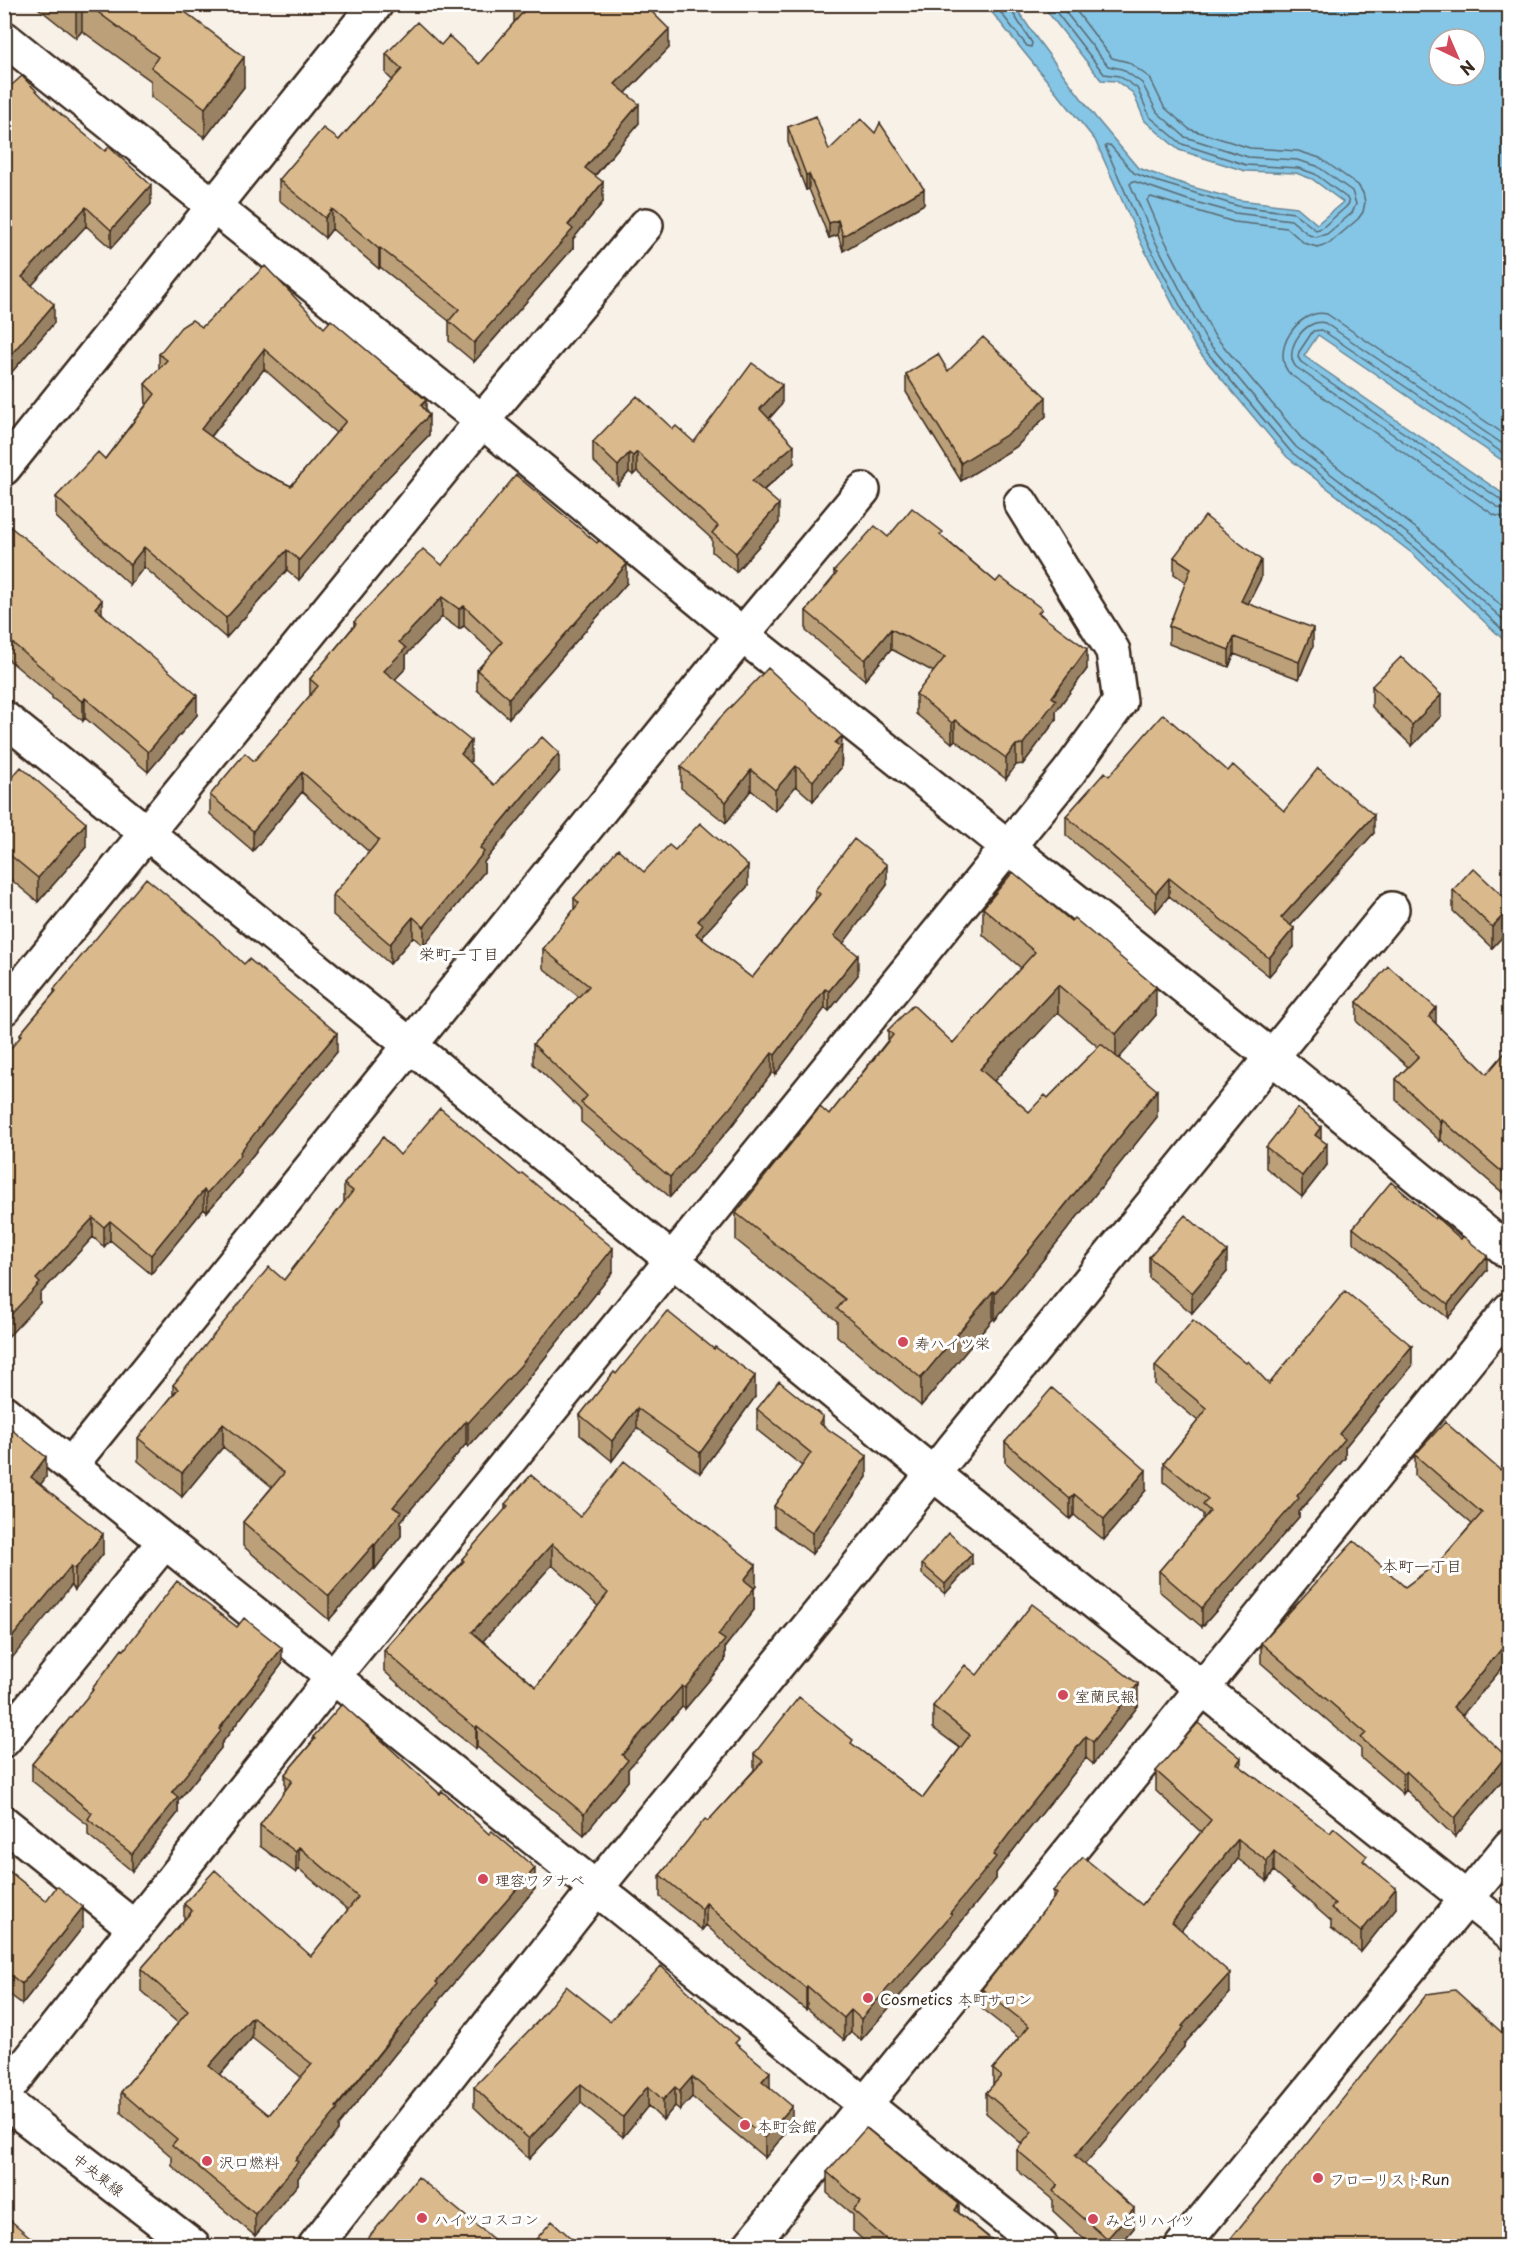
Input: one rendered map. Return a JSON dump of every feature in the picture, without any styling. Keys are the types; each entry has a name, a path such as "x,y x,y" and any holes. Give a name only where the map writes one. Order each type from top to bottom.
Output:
{"street":[{"path":"4,468 376,4"},
{"path":"4,38 482,421 742,636 1272,1057 1509,1253"},
{"path":"4,1008 482,421 646,225"},
{"path":"71,1465 742,636 863,490"},
{"path":"4,2093 333,1677 1069,772 1120,702 1113,651 1021,503"},
{"path":"4,718 410,1045 932,1473 1509,1933"},
{"path":"315,2247 597,1887 1392,909"},
{"path":"750,2247 1509,1309"},
{"path":"4,1412 597,1887 1041,2247"},
{"path":"4,1740 165,1541"},
{"path":"4,1823 135,1928"},
{"path":"1182,2247 1509,1846"},
{"name":"中央東線","path":"4,2101 193,2247"}],"water":[{"path":"986,5 1014,5 1096,118 1138,168 1192,187 1239,200 1297,207 1317,224 1343,202 1312,179 1296,173 1245,171 1179,150 1145,121 1133,93 1116,81 1101,80 1042,5 1509,5 1509,465 1318,335 1304,356 1509,498 1509,645 1413,554 1287,457 1195,347 1142,245 1095,140"}],"building":[{"path":"87,4 183,4 180,8 244,57 205,108 151,67 158,57"},
{"path":"515,4 644,4 669,29 615,84 639,104 585,168 603,182 568,225 573,229 474,343 449,321 459,309 379,249 332,209 325,218 279,180 323,128 339,140 402,69 386,54 417,22 441,45 449,36 479,64 523,12"},
{"path":"22,76 52,107 105,151 109,147 151,185 111,230 86,207 22,277 54,304 8,358 11,360 4,368 4,92"},
{"path":"816,116 829,150 861,119 875,133 880,123 924,189 843,236 838,220 829,223 809,174 806,175 788,127"},
{"path":"265,266 324,328 331,320 426,400 421,405 429,415 373,473 299,560 287,550 226,618 144,547 130,565 56,497 98,452 105,459 155,394 145,384 167,360 159,354 181,327 192,320 202,327","holes":["264,349 346,421 291,486 255,469 201,429"]},
{"path":"983,337 1046,397 1016,429 961,463 906,374 938,354 948,371"},
{"path":"752,363 782,385 760,409 794,445 752,481 779,504 736,553 712,533 718,526 637,452 633,456 629,453 618,466 593,442 637,396 673,429 676,426 694,442"},
{"path":"516,475 597,543 599,540 627,564 509,698 477,670 502,642 464,606 459,609 442,597 399,642 406,648 384,671 471,741 461,754 494,785 542,737 559,753 480,848 484,852 424,927 413,917 390,944 333,895 379,840 302,772 253,831 210,795 245,753 254,761 318,686 310,679 356,624 354,622 423,549 442,565"},
{"path":"912,508 943,532 940,535 996,582 1000,577 1042,609 1038,613 1087,649 1052,697 1056,700 1023,744 1016,745 1006,758 955,720 952,723 916,694 945,657 891,629 865,660 806,611 837,573 834,571 875,526 888,537"},
{"path":"1205,516 1261,560 1241,601 1313,628 1299,662 1234,637 1229,650 1169,626 1191,568 1174,557"},
{"path":"8,525 102,600 95,608 197,695 148,752 85,698 83,702 52,678 4,636 4,529"},
{"path":"1401,657 1441,695 1412,725 1372,686"},
{"path":"768,668 842,736 835,743 841,747 813,781 796,766 775,790 751,770 726,802 681,767 719,719"},
{"path":"1163,714 1228,771 1233,765 1284,811 1318,768 1374,815 1281,918 1294,928 1269,958 1169,878 1156,893 1066,816 1105,772 1109,776"},
{"path":"21,767 86,823 38,878 4,850 4,781 7,783"},
{"path":"700,823 748,866 698,921 703,925 696,934 752,978 820,894 815,890 854,839 887,865 834,936 858,955 829,991 825,989 775,1055 772,1053 730,1108 670,1177 581,1103 587,1096 533,1044 589,986 543,949 579,903 574,898 618,849 644,872 669,845 675,850"},
{"path":"1473,868 1509,902 1509,909 1492,927 1453,890"},
{"path":"1013,872 1071,921 1074,918 1156,987 1116,1034 1058,985 980,1069 1029,1112 1045,1095 1048,1098 1101,1044 1157,1090 995,1293 993,1291 921,1378 837,1309 845,1299 736,1213 820,1107 829,1115 893,1035 888,1030 913,1005 953,1043 1035,952 983,908"},
{"path":"146,878 198,921 244,964 249,959 337,1033 287,1092 240,1152 241,1154 207,1193 204,1190 151,1255 110,1221 104,1227 93,1218 36,1279 40,1283 4,1322 4,1056 56,991 54,989"},
{"path":"1388,966 1436,1008 1429,1017 1487,1074 1509,1048 1509,1178 1441,1119 1440,1121 1396,1079 1419,1056 1357,1002"},
{"path":"440,1108 613,1248 521,1365 468,1423 466,1421 393,1507 401,1512 329,1596 243,1522 284,1473 223,1424 182,1473 138,1438 178,1389 173,1385 269,1267 284,1280 353,1191 344,1184 383,1137 400,1155"},
{"path":"1297,1108 1321,1127 1315,1135 1327,1144 1302,1176 1266,1147"},
{"path":"1391,1182 1435,1219 1436,1217 1461,1239 1463,1236 1487,1256 1448,1304 1353,1228"},
{"path":"1185,1215 1227,1251 1192,1293 1149,1257"},
{"path":"1345,1291 1412,1346 1339,1434 1345,1439 1297,1496 1299,1498 1202,1608 1159,1571 1210,1511 1203,1505 1208,1499 1164,1463 1206,1408 1155,1366 1193,1320 1246,1363 1248,1361 1269,1384"},
{"path":"667,1311 714,1349 715,1347 755,1376 700,1453 637,1408 612,1441 580,1415"},
{"path":"779,1381 823,1417 819,1423 867,1456 812,1533 774,1506 811,1453 757,1409"},
{"path":"1052,1388 1146,1470 1104,1519 1074,1494 1070,1499 1005,1442"},
{"path":"1445,1422 1500,1470 1509,1458 1509,1640 1453,1707 1506,1756 1455,1818 1406,1771 1403,1774 1361,1738 1366,1733 1261,1643 1354,1541 1405,1587 1440,1561 1482,1513 1415,1455"},
{"path":"12,1430 46,1457 31,1477 103,1534 75,1569 71,1566 4,1647 4,1440"},
{"path":"624,1461 756,1565 744,1580 754,1588 718,1635 725,1640 685,1688 682,1686 622,1755 628,1760 584,1814 477,1726 476,1728 435,1695 384,1650 464,1561 462,1559 508,1506 505,1504 531,1475 580,1517","holes":["552,1544 608,1593 536,1687 472,1632"]},
{"path":"949,1533 972,1554 945,1584 922,1564"},
{"path":"177,1581 237,1627 244,1618 282,1648 219,1729 221,1731 172,1792 178,1797 132,1854 88,1819 92,1813 32,1764 93,1690 122,1649 124,1650"},
{"path":"1032,1604 1138,1684 1093,1742 1086,1736 993,1855 996,1857 950,1913 952,1914 861,2019 851,2010 844,2018 807,1986 806,1988 748,1942 706,1903 702,1909 660,1875 705,1819 708,1821 763,1761 754,1754 799,1697 853,1740 851,1743 923,1798 970,1735 933,1706 965,1665 977,1675"},
{"path":"342,1704 440,1794 442,1791 489,1834 492,1831 535,1868 436,1982 438,1984 395,2033 336,2107 338,2109 295,2160 298,2162 255,2214 172,2145 177,2139 121,2092 188,2011 141,1969 192,1911 184,1904 215,1870 311,1956 358,1897 299,1847 296,1852 260,1825 292,1781 285,1774 315,1739 313,1737","holes":["252,2017 312,2064 269,2115 209,2066"]},
{"path":"1198,1723 1241,1758 1237,1764 1330,1833 1334,1828 1367,1856 1363,1861 1396,1888 1361,1932 1331,1908 1335,1904 1274,1851 1267,1861 1238,1839 1172,1922 1230,1973 1182,2026 1184,2027 1075,2156 1134,2208 1107,2239 1053,2191 1058,2185 1017,2150 1032,2132 986,2093 1001,2076 993,2069 1029,2026 982,1989 1057,1894 1053,1891 1083,1857 1142,1905 1211,1820 1156,1771"},
{"path":"4,1867 46,1901 57,1886 83,1907 22,1984 4,1970"},
{"path":"661,1966 739,2039 735,2043 770,2072 762,2081 792,2106 765,2138 692,2077 680,2091 675,2087 663,2100 648,2086 623,2117 581,2084 529,2139 474,2087 537,2022 566,1986 610,2021"},
{"path":"1455,1990 1509,2039 1509,2247 1224,2247 1427,1994"},
{"path":"866,2128 959,2204 955,2210 1000,2247 895,2247 853,2210 861,2201 827,2172"},
{"path":"418,2177 503,2247 361,2247"},
{"path":"4,2215 42,2247 4,2247"},
{"path":"552,2221 581,2247 533,2247 531,2245"}],"place":[{"name":"寿ハイツ栄","path":"903,1342"},
{"name":"室蘭民報","path":"1063,1695"},
{"name":"理容ワタナベ","path":"483,1879"},
{"name":"Cosmetics 本町サロン","path":"868,1998"},
{"name":"本町会館","path":"745,2125"},
{"name":"沢口燃料","path":"207,2161"},
{"name":"フローリストRun","path":"1318,2178"},
{"name":"ハイツコスコン","path":"422,2218"},
{"name":"みどりハイツ","path":"1093,2219"}],"district":[{"name":"栄町一丁目","path":"459,953"},
{"name":"本町一丁目","path":"1422,1565"}]}
